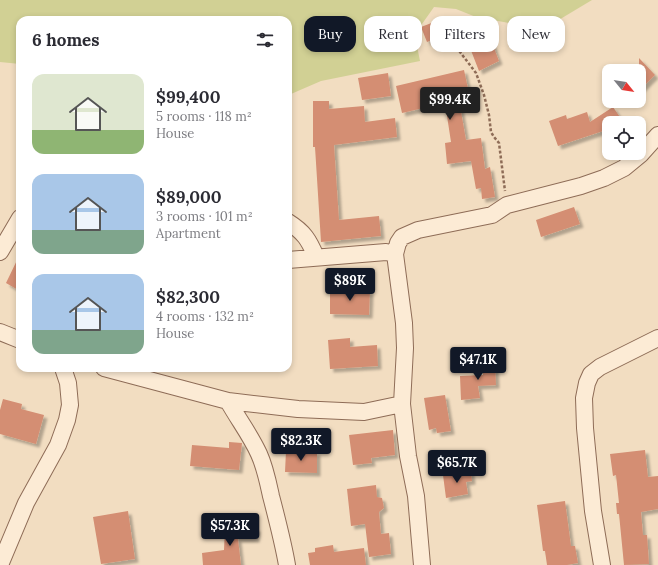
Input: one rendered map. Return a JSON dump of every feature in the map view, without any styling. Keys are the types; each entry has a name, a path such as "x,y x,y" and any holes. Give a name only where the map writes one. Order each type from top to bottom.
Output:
{"street":[{"path":"646,148 658,135"},
{"path":"646,153 658,150"},
{"path":"422,565 416,496 408,456 402,404 405,348 404,324 395,254 398,243 402,237 418,230 492,215 507,205 581,186 604,178 624,168 634,160"},
{"path":"0,252 16,225"},
{"path":"292,225 302,232 308,239 316,257"},
{"path":"292,260 386,252 395,254"},
{"path":"0,332 16,338"},
{"path":"602,565 592,511 585,428 584,398 586,383 591,374 600,367 658,338"},
{"path":"0,565 26,503 58,445 67,420 70,405 68,383 64,372"},
{"path":"119,372 228,402 298,409 364,412 402,404"},
{"path":"228,402 251,438 260,456 266,473 287,565"}],"path":[{"path":"460,52 476,74 484,95 491,132 499,143 507,205"}],"shaded area":[{"path":"0,0 592,0 565,16 507,16 507,23 499,21 499,16 474,16 456,9 434,7 422,24 422,16 364,16 364,52 418,52 420,61 321,81 292,94 292,16 16,16 16,64 0,62"}],"building":[{"path":"430,24 430,41 427,42 422,27"},
{"path":"472,52 496,52 499,61 479,71"},
{"path":"639,58 645,64 639,64"},
{"path":"646,65 655,75 646,84"},
{"path":"464,70 470,98 459,100 466,140 481,138 485,169 490,167 495,197 482,199 481,188 476,189 471,161 447,164 445,143 451,142 445,103 402,113 396,86"},
{"path":"388,73 391,96 362,100 358,78"},
{"path":"313,101 329,101 329,109 364,106 365,122 395,118 397,137 334,145 339,220 379,216 381,236 321,242 315,147 313,147"},
{"path":"611,108 614,108 619,116 602,116 602,131 558,146 549,121 566,115 567,119 587,112 590,122"},
{"path":"574,207 580,224 541,237 536,220"},
{"path":"16,262 16,289 6,283"},
{"path":"330,289 370,291 369,315 330,314"},
{"path":"350,338 350,347 377,345 378,366 330,369 328,340"},
{"path":"495,359 496,385 478,386 480,398 461,400 460,376 483,375 482,360"},
{"path":"445,395 451,431 437,433 436,428 429,430 424,398"},
{"path":"3,399 22,404 21,409 44,415 36,444 0,434 0,410"},
{"path":"393,430 395,455 371,458 372,463 353,465 349,435"},
{"path":"229,442 242,443 239,470 190,466 192,445 229,448"},
{"path":"645,450 648,477 658,476 658,509 641,512 643,535 647,535 649,564 624,565 619,514 617,514 616,503 619,503 616,475 613,476 610,454"},
{"path":"286,451 317,452 317,473 285,472"},
{"path":"471,471 472,481 466,482 468,494 446,498 443,475"},
{"path":"376,485 377,497 382,498 384,508 379,512 381,534 389,533 391,554 369,557 365,524 351,526 347,489"},
{"path":"565,501 571,546 575,546 578,563 567,565 547,565 545,551 543,551 537,505"},
{"path":"128,511 135,559 101,564 93,517"},
{"path":"225,527 257,528 256,539 238,539 241,565 203,565 202,553 224,550"},
{"path":"333,545 334,552 364,548 366,565 310,565 308,553 315,552 315,548"}]}
